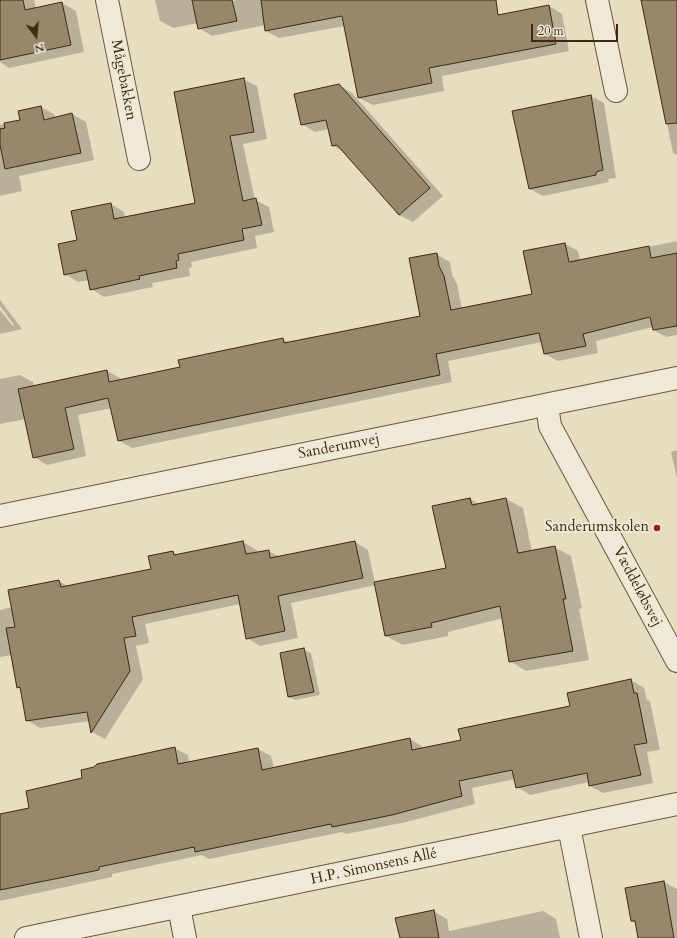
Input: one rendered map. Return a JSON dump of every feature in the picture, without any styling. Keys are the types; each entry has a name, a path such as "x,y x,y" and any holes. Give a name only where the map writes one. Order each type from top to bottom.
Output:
{"street":[{"name":"Mågebakken","path":"107,0 139,159"},
{"path":"597,0 616,91"},
{"name":"Sanderumvej","path":"0,516 677,378"},
{"name":"Væddeløbsvej","path":"547,405 550,426 677,661"},
{"name":"H.P. Simonsens Allé","path":"26,938 677,804"},
{"path":"569,827 591,938"},
{"path":"179,907 185,938"}],"building":[{"path":"0,0 23,0 25,10 62,2 71,45 0,60"},
{"path":"192,0 232,0 237,21 198,29"},
{"path":"261,0 496,0 498,15 549,5 556,44 429,68 432,83 358,98 342,16 265,31"},
{"path":"641,0 677,0 677,123 666,124"},
{"path":"244,78 254,132 230,136 243,201 256,198 262,225 242,229 244,240 178,254 179,260 176,261 177,268 139,276 140,279 90,290 86,270 64,275 58,244 77,240 71,211 111,203 114,219 195,203 174,92"},
{"path":"339,84 430,188 399,215 337,145 332,146 326,120 301,125 294,94"},
{"path":"591,95 603,170 596,172 596,175 529,189 512,111"},
{"path":"41,106 44,120 72,113 81,153 5,169 0,145 0,129 5,128 4,123 20,120 18,111"},
{"path":"565,243 569,262 649,246 651,258 677,253 677,326 653,330 650,317 583,334 586,346 544,354 539,333 436,354 440,375 118,441 108,398 65,408 74,449 33,458 18,389 107,370 109,382 180,367 178,360 283,338 284,343 420,316 409,258 437,253 439,266 444,276 451,310 532,294 523,251"},
{"path":"470,498 472,505 506,498 518,553 555,546 566,599 563,599 573,651 509,662 500,606 431,623 432,627 385,636 374,582 446,568 432,506"},
{"path":"243,541 246,554 269,550 270,558 355,541 363,578 278,596 285,631 246,639 238,595 132,617 136,636 124,638 130,671 91,733 87,712 26,721 20,687 17,688 6,628 15,627 8,590 59,580 61,587 151,569 148,556 173,551 174,555"},
{"path":"304,648 314,692 288,697 280,653"},
{"path":"631,679 634,693 637,693 647,743 634,745 641,775 589,786 587,773 516,788 512,770 459,781 462,796 392,815 332,827 331,824 195,852 194,847 99,867 99,870 0,890 0,814 29,808 26,791 82,778 81,770 94,767 97,764 175,747 178,764 258,748 262,770 410,738 412,750 461,740 458,729 570,706 567,693"},
{"path":"664,881 674,938 638,938 635,921 631,921 625,888"},
{"path":"434,910 439,938 400,938 395,918"}],"place":[{"name":"Sanderumskolen","path":"657,528"}]}
